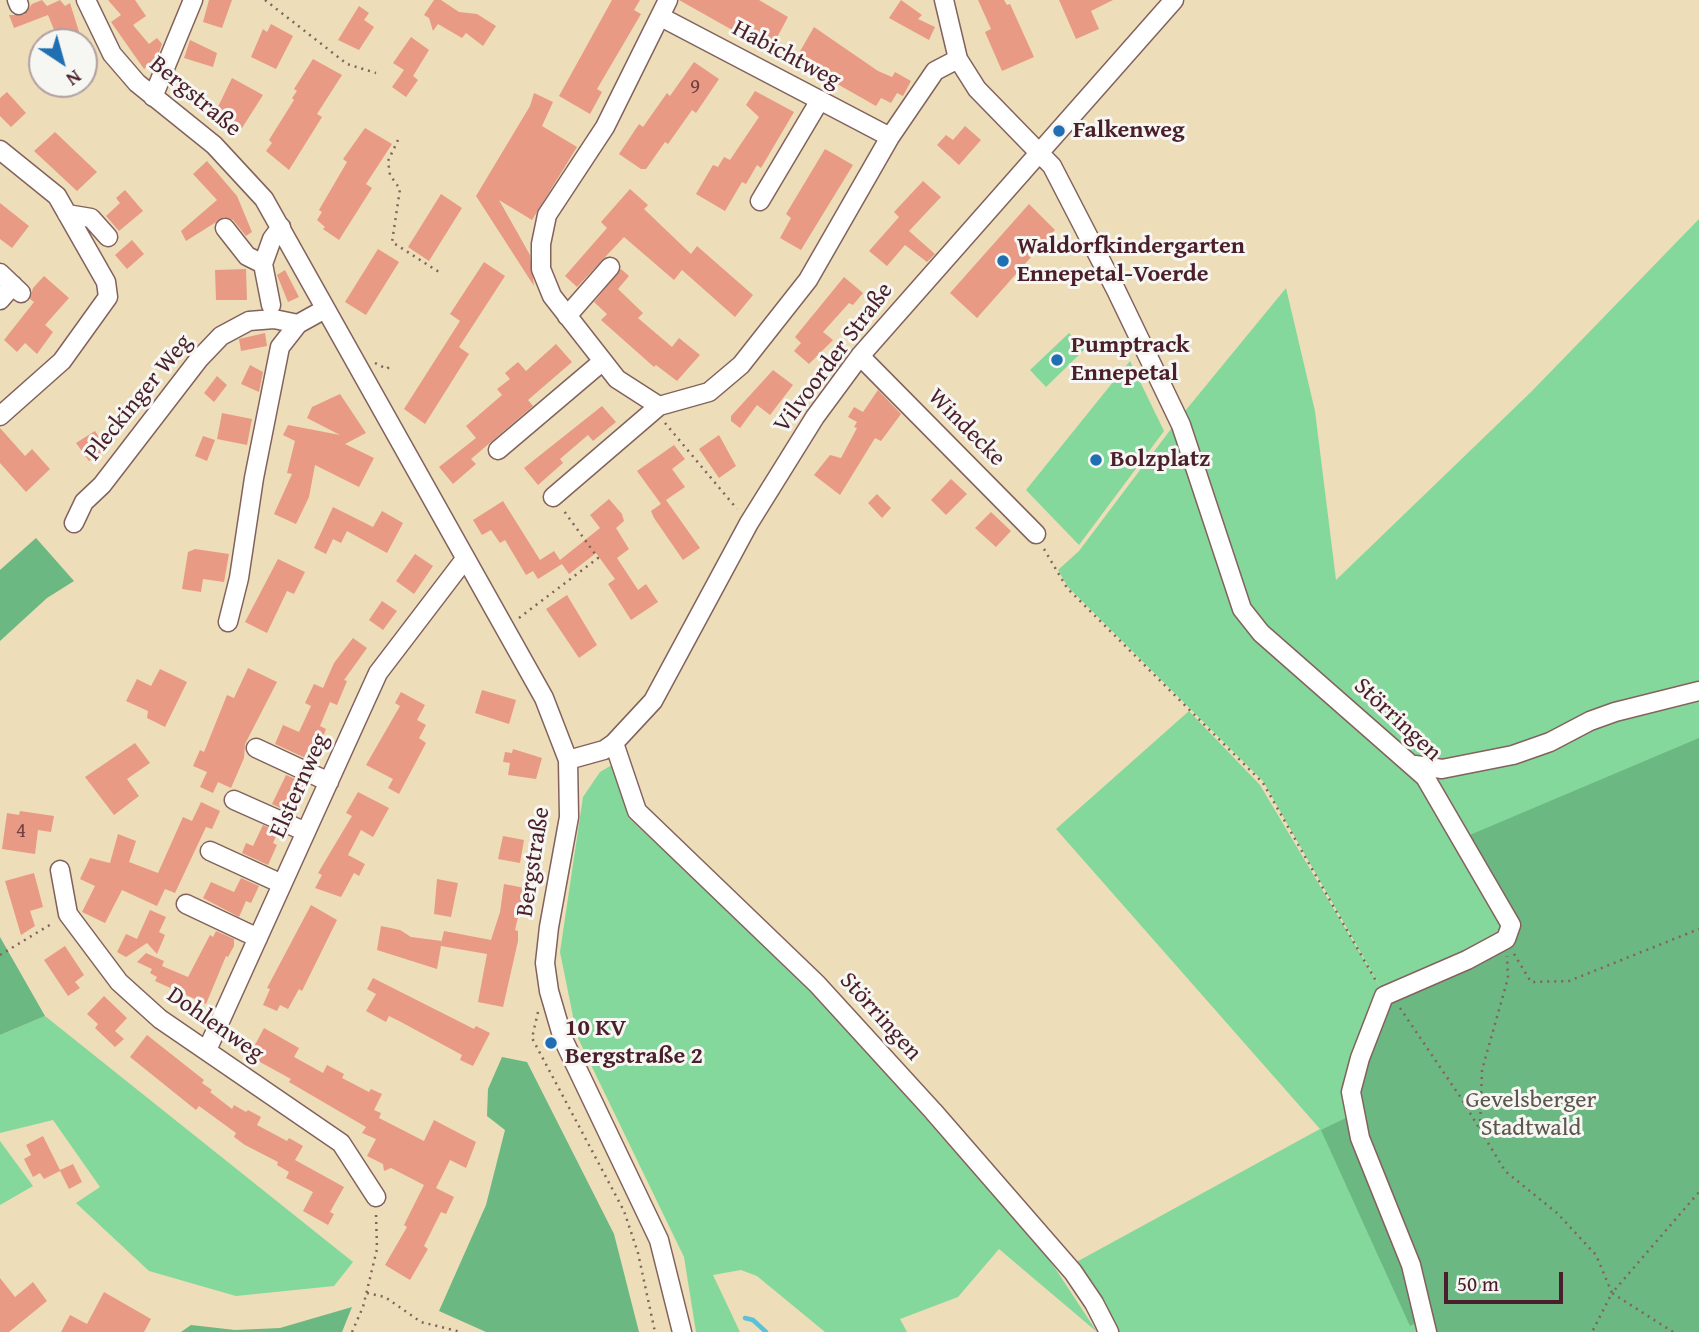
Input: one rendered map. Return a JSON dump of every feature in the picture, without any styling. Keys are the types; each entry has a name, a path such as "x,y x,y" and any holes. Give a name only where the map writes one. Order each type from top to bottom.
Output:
{"street":[{"name":"Bergstraße","path":"86,0 113,54 153,97 233,162 264,199 544,698 568,760 569,817 549,927 545,963 549,991 563,1039 659,1240 682,1332"},
{"path":"153,97 193,0"},
{"name":"Störringen","path":"944,0 958,59 977,89 1052,166 1084,226 1181,425 1242,608 1261,633 1415,765 1463,838 1511,926 1506,939"},
{"name":"Vilvoorder Straße","path":"568,760 604,750 614,743 653,701 749,523 815,417 860,356 1174,0"},
{"path":"659,407 617,379 552,296 541,269 547,215 605,127 664,8"},
{"name":"Habichtweg","path":"664,8 820,100 890,137"},
{"path":"553,497 659,407 709,393 741,365 808,279 890,137 935,71 958,59"},
{"path":"760,201 820,100"},
{"path":"0,150 57,196 106,282 108,297 62,362 0,416"},
{"path":"67,214 91,218 108,237"},
{"path":"271,305 263,264 272,239 281,227"},
{"path":"225,228 247,256 263,264"},
{"path":"568,316 610,267"},
{"path":"0,300 11,284"},
{"path":"228,622 239,578 254,478 280,347 298,324 325,309"},
{"name":"Pleckinger Weg","path":"74,523 85,502 102,485 199,359 221,336 249,321 274,319 298,324"},
{"name":"Windecke","path":"860,356 1036,534"},
{"path":"498,450 603,361"},
{"name":"Elsternweg","path":"207,1050 378,673 465,559"},
{"path":"1415,765 1442,769 1513,755 1615,712 1699,691"},
{"name":"Störringen","path":"614,743 637,811 817,984 933,1111 1073,1272 1109,1332"},
{"path":"256,748 329,782"},
{"path":"234,800 306,832"},
{"path":"210,851 282,884"},
{"name":"Dohlenweg","path":"60,870 68,914 119,982 160,1019 341,1143 376,1197"},
{"path":"186,904 258,938"},
{"path":"1427,1332 1410,1265 1360,1138 1351,1092 1360,1058 1388,995 1506,939"}],"path":[{"path":"265,0 347,64 376,73"},
{"path":"398,140 388,162 390,175 400,189 391,242 439,272"},
{"path":"371,360 387,369 392,364"},
{"path":"659,407 668,429 749,523"},
{"path":"524,614 598,558 553,497"},
{"path":"1036,534 1067,588 1262,783 1388,995 1505,1171 1557,1213 1595,1255 1612,1293 1673,1332"},
{"path":"0,955 68,914"},
{"path":"1506,939 1531,982 1569,981 1699,929"},
{"path":"1480,1130 1482,1070 1508,978 1506,939"},
{"path":"549,991 536,1016 532,1038 624,1211 638,1253 655,1332"},
{"path":"1592,1332 1612,1293 1699,1192"},
{"path":"352,1332 367,1293 377,1249 376,1197"},
{"path":"367,1293 385,1297 421,1322 461,1332"}],"green space":[{"path":"1699,219 1699,688 1469,763 1419,761 1251,616 1181,416 1286,288 1315,411 1336,580 1531,392"},
{"name":"Pumptrack Ennepetal","path":"1069,333 1085,349 1046,387 1030,370"},
{"name":"Bolzplatz","path":"1130,361 1164,431 1079,545 1026,490"},
{"path":"1177,421 1240,611 1413,767 1465,837 1422,769 1442,772 1699,693 1699,1332 1431,1283 1411,1325 1423,1319 1426,1332 1111,1332 1069,1266 1320,1129 1056,829 1189,711 1260,785 1385,995 1263,781 1068,587 1058,570 1079,551"},
{"path":"36,538 74,581 47,598 0,641 0,570"},
{"name":"Gevelsberger Stadtwald","path":"1699,738 1699,1332 1429,1332 1425,1318 1410,1326 1321,1130 1356,1113 1352,1092 1385,997 1466,961 1512,925 1465,837"},
{"path":"612,765 629,818 813,990 1049,1259 1097,1332 999,1249 958,1297 900,1319 907,1332 825,1332 757,1276 741,1270 713,1275 740,1332 696,1332 684,1257 577,1036 560,952 583,797 600,772"},
{"path":"0,937 45,1016 0,1035"},
{"path":"45,1016 353,1262 334,1286 236,1296 149,1271 76,1203 100,1187 53,1120 0,1133 0,1035"},
{"path":"502,1057 527,1062 614,1234 639,1332 486,1332 439,1311 486,1205 505,1130 487,1116 488,1089"},
{"path":"0,1141 33,1186 0,1205"},
{"path":"352,1307 342,1332 181,1332 191,1325 235,1330 280,1328"}],"building":[{"path":"42,0 47,6 60,0 65,6 70,3 78,28 53,28 48,15 14,28 9,15 24,15 32,4"},
{"path":"108,0 135,0 146,16 133,25 149,44 157,38 162,44 157,58 144,69 111,22 121,15"},
{"path":"209,0 232,0 222,28 203,22"},
{"path":"434,0 441,0 459,12 477,14 496,26 483,46 466,33 462,38 438,24 433,31 429,18 424,15"},
{"path":"612,0 640,0 634,10 641,14 597,89 602,92 590,114 559,96"},
{"path":"679,0 759,0 788,17 773,45 738,25 734,31"},
{"path":"901,0 922,15 918,19 935,27 929,40 889,18"},
{"path":"978,0 1004,0 1007,5 1010,4 1034,57 1002,71 985,32 991,29"},
{"path":"1059,0 1113,0 1091,11 1099,29 1076,39"},
{"path":"359,6 369,13 364,20 374,27 359,50 338,40"},
{"path":"271,24 293,36 276,69 251,57 263,29 267,32"},
{"path":"814,27 878,71 892,77 895,72 911,81 903,96 897,93 891,103 881,98 876,106 795,60"},
{"path":"411,37 429,50 413,76 418,80 406,97 392,87 404,70 393,63"},
{"path":"190,40 217,53 213,67 184,58"},
{"path":"313,59 342,75 317,114 322,117 289,170 266,151 272,143 269,140 294,100 292,98 297,91 294,89"},
{"path":"694,62 719,79 696,113 692,110 668,144 665,142 646,169 641,169 619,154 639,124 643,127 667,93 670,96"},
{"path":"232,78 263,95 242,128 232,130 217,123 213,117"},
{"path":"755,91 794,112 761,168 757,165 746,184 742,182 725,211 696,194 713,165 718,167 724,157 730,160 759,117 746,105"},
{"path":"7,92 26,113 11,127 0,116 0,98"},
{"path":"534,93 553,102 542,126 577,147 532,220 499,200 530,255 534,286 476,196 530,106"},
{"path":"965,126 981,140 959,165 937,145 946,135 953,140"},
{"path":"365,128 392,144 366,184 372,188 339,240 323,229 325,227 317,220 322,212 319,210 347,162 343,159"},
{"path":"55,132 97,172 77,191 34,151"},
{"path":"825,149 853,165 801,250 780,238 791,218 786,214"},
{"path":"207,161 237,196 252,232 246,236 233,220 224,217 186,241 181,231 217,200 193,174"},
{"path":"923,181 941,197 909,231 935,254 927,262 905,245 887,266 869,251 899,217 894,212"},
{"path":"630,189 648,205 644,209 691,254 697,246 753,295 735,317 682,270 674,280 624,237 577,287 565,276 607,228 601,222"},
{"path":"125,190 143,211 119,231 106,216 120,203 116,198"},
{"path":"441,194 462,208 429,261 408,247"},
{"path":"0,203 29,226 12,248 0,239"},
{"name":"Waldorfkindergarten Ennepetal-Voerde","path":"1029,204 1055,230 977,318 950,293"},
{"path":"132,240 144,254 127,269 115,255"},
{"path":"378,249 399,262 366,315 345,302"},
{"path":"484,262 505,276 459,347 469,354 425,424 404,409 460,321 450,314"},
{"path":"246,269 247,300 216,300 215,270"},
{"path":"621,269 629,276 618,289 643,313 638,318 672,347 679,338 700,355 677,381 656,365 654,367 601,320 607,314 594,302"},
{"path":"285,270 299,297 288,302 277,275"},
{"path":"44,276 69,298 45,325 53,332 37,354 25,343 17,352 4,340 34,302 30,299 33,288"},
{"path":"844,277 863,293 853,305 849,303 823,332 833,340 809,364 794,351 801,343 795,337"},
{"path":"265,333 267,346 241,351 239,339"},
{"path":"556,344 572,362 528,400 533,406 471,459 476,464 453,484 439,467 476,438 466,426 502,395 497,389 510,379 505,373 518,362 526,371"},
{"path":"250,365 263,372 259,392 241,384"},
{"path":"773,370 793,385 770,415 757,405 740,428 731,421 731,416"},
{"path":"217,376 227,385 214,402 204,393"},
{"path":"878,390 901,414 881,441 875,438 840,495 814,475 830,455 841,458 857,428 854,427 857,422 848,417 854,407 863,412"},
{"path":"340,394 366,433 345,444 374,458 359,487 315,465 309,497 296,524 274,514 292,474 287,473 295,441 283,435 288,425 340,435 307,418 312,407"},
{"path":"602,406 616,422 593,441 588,435 560,459 563,463 538,485 524,468"},
{"path":"222,413 252,419 247,445 217,439"},
{"path":"0,428 25,456 32,449 50,469 26,492 0,463"},
{"path":"95,431 107,449 89,461 76,443"},
{"path":"719,435 736,466 719,478 699,449"},
{"path":"203,436 215,440 207,461 195,456"},
{"path":"674,445 685,459 672,469 685,487 666,500 700,548 683,560 654,518 651,511 661,504 637,471"},
{"path":"951,479 967,494 946,515 931,500"},
{"path":"877,494 891,508 882,518 868,503"},
{"path":"609,499 622,514 624,521 616,528 629,549 617,558 638,590 646,584 658,602 631,620 608,584 615,579 596,553 569,574 562,564 538,579 533,571 526,575 505,540 500,543 491,530 482,535 473,520 503,501 540,560 554,551 560,560 600,528 590,515"},
{"path":"333,507 373,527 382,511 403,523 387,553 347,531 341,543 333,539 326,554 314,548"},
{"path":"991,512 1011,531 996,547 975,528"},
{"path":"195,549 229,554 224,582 203,579 201,592 182,589 188,552"},
{"path":"415,554 433,566 414,594 396,581"},
{"path":"278,559 305,572 294,594 287,591 267,633 245,622"},
{"path":"567,595 597,645 579,658 546,609"},
{"path":"382,601 397,611 383,630 369,620"},
{"path":"353,638 367,648 344,680 347,681 337,705 330,702 320,726 326,729 314,762 275,744 283,725 299,732 311,706 305,703 314,684 323,688 334,663"},
{"path":"248,668 277,682 245,744 244,758 231,788 218,782 213,793 200,787 207,772 193,766 200,750 204,752 227,695 234,698"},
{"path":"160,669 187,682 165,727 147,718 148,711 126,701 137,679 151,686"},
{"path":"482,690 516,700 509,724 475,713"},
{"path":"401,692 425,705 417,720 426,725 419,738 426,743 399,794 388,788 393,779 366,765 400,706 395,703"},
{"path":"135,743 150,763 127,779 139,796 114,815 85,777"},
{"path":"513,749 542,758 536,779 508,775 510,763 503,762 505,752 512,753"},
{"path":"286,775 305,783 291,813 272,804"},
{"path":"358,792 389,808 373,837 361,830 348,855 365,864 359,876 354,873 341,897 315,888 322,875 318,873 352,816 346,813"},
{"path":"201,802 220,811 212,829 206,827 175,893 165,889 157,906 122,890 105,923 82,912 95,886 80,879 90,858 110,863 118,834 136,841 129,862 158,873 183,817 192,821"},
{"path":"20,811 54,816 51,832 38,830 35,854 2,849 7,813 19,815"},
{"path":"263,825 278,832 273,843 277,845 268,865 242,853 246,843 253,846"},
{"path":"503,836 524,840 520,863 498,859"},
{"path":"34,873 43,907 30,911 35,926 21,935 5,881"},
{"path":"241,878 259,886 251,903 246,901 239,917 203,898 211,882 234,892"},
{"path":"437,879 458,883 451,917 434,914"},
{"path":"504,884 525,888 515,930 518,931 518,941 503,1007 478,1002 487,954 441,946 437,969 377,950 381,926 400,930 411,937 442,941 444,931 491,940 500,912"},
{"path":"311,905 337,920 302,991 299,989 288,1009 280,1005 277,1011 263,1005 270,989 267,988"},
{"path":"150,910 166,917 159,932 165,935 157,954 147,943 126,957 117,952 126,934 137,939"},
{"path":"216,931 234,939 234,946 228,957 226,956 206,1004 155,981 157,977 150,973 152,969 137,962 146,953 164,961 162,966 188,977 210,935 213,937"},
{"path":"65,946 84,975 75,982 80,988 68,996 44,960"},
{"path":"373,978 474,1029 476,1026 490,1033 473,1066 460,1060 462,1055 401,1022 389,1016 386,1022 366,1011 376,994 367,989"},
{"path":"104,996 127,1018 115,1031 124,1039 115,1047 95,1028 98,1024 87,1014"},
{"path":"264,1028 299,1048 294,1057 323,1073 327,1065 344,1074 342,1078 369,1092 371,1089 382,1094 374,1110 381,1113 379,1118 424,1141 434,1120 476,1142 466,1168 450,1160 436,1188 454,1197 446,1214 441,1212 424,1246 428,1249 410,1280 385,1265 407,1227 404,1225 424,1185 391,1168 384,1171 383,1164 367,1156 376,1139 362,1133 366,1127 289,1082 291,1079 249,1056"},
{"path":"147,1035 204,1080 202,1083 212,1090 210,1092 232,1109 234,1105 246,1112 248,1110 261,1117 257,1125 303,1146 295,1160 344,1187 330,1212 334,1214 328,1225 303,1211 313,1192 286,1178 289,1172 277,1165 278,1162 245,1145 234,1137 236,1133 199,1106 196,1110 130,1057"},
{"path":"43,1136 60,1170 73,1164 82,1182 69,1189 60,1171 44,1179 40,1173 33,1177 24,1159 31,1155 26,1145"},
{"path":"0,1278 15,1297 33,1282 47,1301 9,1332 0,1332"},
{"path":"104,1292 151,1319 144,1332 61,1332 70,1315 87,1324"}],"waterway":[{"path":"745,1318 753,1320 766,1332"}],"place":[{"name":"Falkenweg","path":"1059,131"},
{"name":"Waldorfkindergarten Ennepetal-Voerde","path":"1003,261"},
{"name":"Pumptrack Ennepetal","path":"1057,360"},
{"name":"Bolzplatz","path":"1096,460"},
{"name":"10 KV Bergstraße 2","path":"551,1043"}]}
